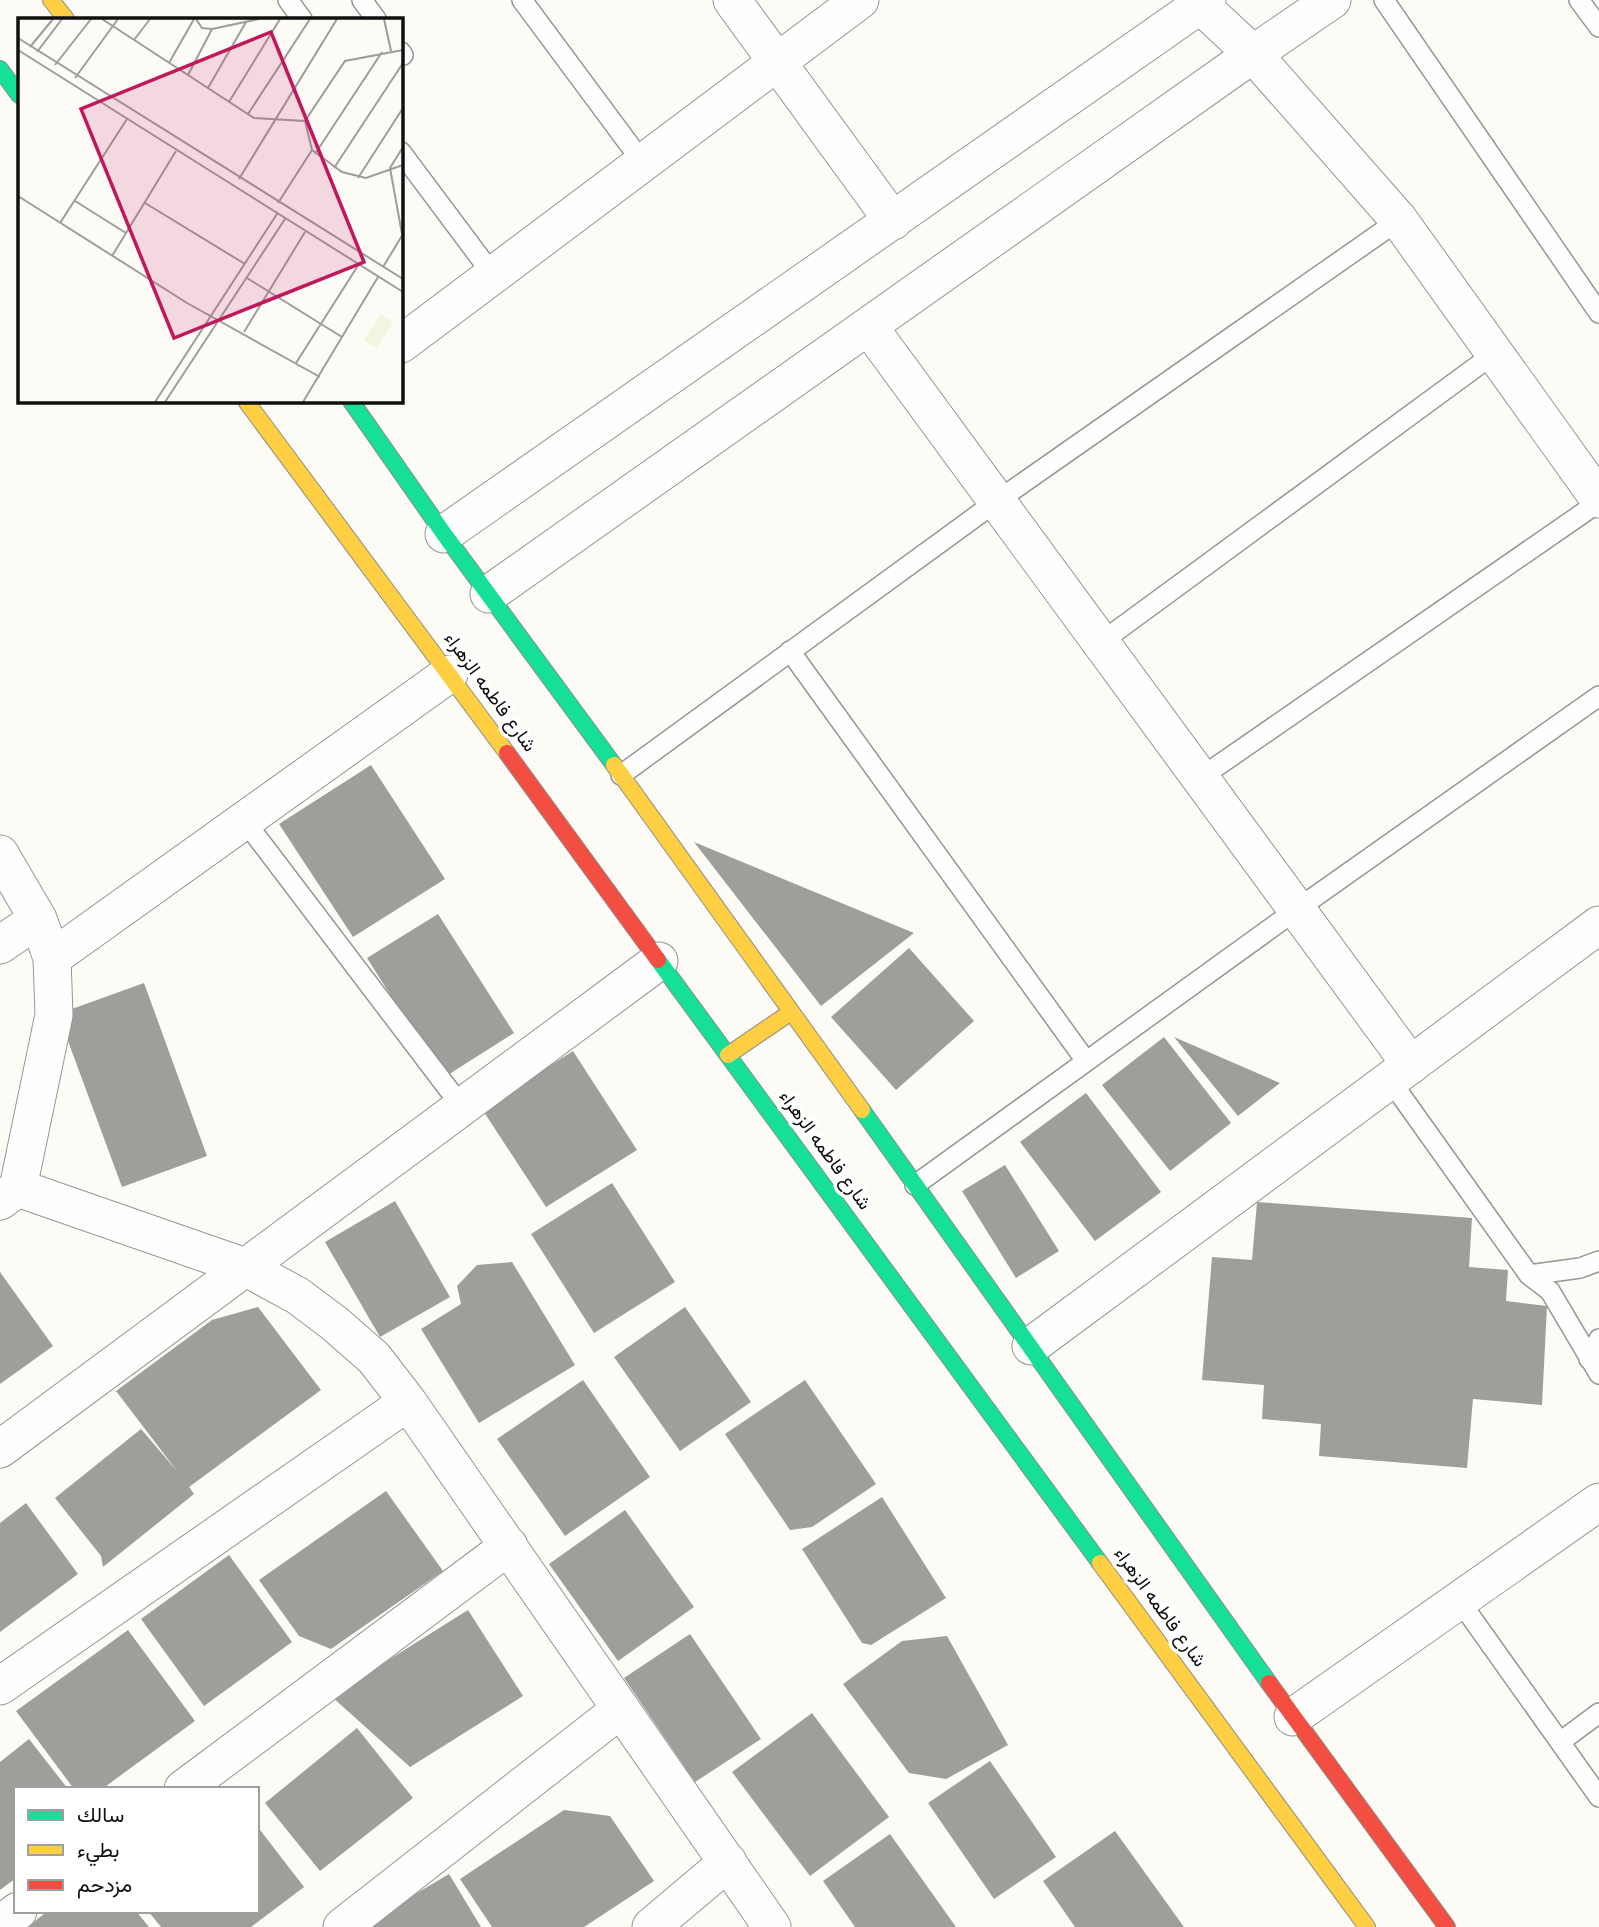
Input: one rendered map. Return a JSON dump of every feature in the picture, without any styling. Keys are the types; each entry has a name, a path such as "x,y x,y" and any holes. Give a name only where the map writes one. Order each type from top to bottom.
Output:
{"street":[{"path":"51,0 65,18"},
{"path":"732,0 893,221"},
{"path":"402,343 860,0"},
{"path":"489,594 1332,0"},
{"path":"444,534 1201,2 1252,54 1399,220 1599,501"},
{"path":"0,69 18,94"},
{"path":"869,327 1296,910 1400,1072"},
{"name":"شارع فاطمه الزهراء","path":"247,402 1367,1927"},
{"path":"352,402 444,534 621,775 1031,1346 1293,1717 1447,1927"},
{"path":"52,958 449,674"},
{"path":"0,853 38,919 52,958 54,1015 9,1195 245,1267 298,1296 374,1358 509,1546 772,1927"},
{"path":"0,945 38,919"},
{"path":"1031,1346 1599,925"},
{"path":"0,1449 659,961"},
{"path":"728,1055 791,1012"},
{"path":"0,1686 408,1402"},
{"path":"1293,1717 1599,1502"},
{"path":"186,1787 509,1546"},
{"path":"342,1927 621,1709"},
{"path":"651,1927 728,1862"},
{"path":"0,1925 15,1913"}],"lane":[{"path":"288,0 301,18"},
{"path":"362,0 375,18"},
{"path":"522,0 643,163"},
{"path":"1384,0 1599,313"},
{"path":"1579,0 1599,27"},
{"path":"402,153 493,275"},
{"path":"621,775 997,501 1399,220"},
{"path":"1100,643 1495,353"},
{"path":"1200,778 1599,501"},
{"path":"790,651 1086,1061"},
{"path":"915,1185 1296,910 1599,696"},
{"path":"244,820 463,1107"},
{"path":"1400,1072 1529,1275 1550,1291 1594,1367"},
{"path":"1529,1275 1580,1268 1599,1261"},
{"path":"1594,1367 1599,1339"},
{"path":"1460,1600 1599,1797"},
{"path":"1560,1742 1599,1713"}],"building":[{"path":"371,765 445,879 353,937 279,824"},
{"path":"694,842 914,933 821,1006"},
{"path":"438,914 514,1033 443,1078 367,958"},
{"path":"909,948 974,1021 896,1090 831,1017"},
{"path":"144,983 207,1156 122,1187 58,1014"},
{"path":"1164,1037 1231,1123 1170,1171 1102,1085"},
{"path":"1174,1037 1280,1083 1238,1116"},
{"path":"573,1051 637,1150 546,1207 482,1109"},
{"path":"1086,1093 1161,1192 1095,1241 1020,1142"},
{"path":"1005,1165 1059,1251 1016,1278 962,1191"},
{"path":"612,1183 675,1282 594,1333 531,1234"},
{"path":"395,1201 450,1297 380,1337 325,1242"},
{"path":"1257,1202 1472,1218 1469,1267 1508,1270 1506,1301 1547,1306 1542,1405 1473,1399 1467,1468 1319,1456 1321,1424 1262,1419 1264,1385 1202,1380 1212,1257 1252,1260"},
{"path":"512,1262 575,1365 479,1423 421,1329 461,1304 457,1286 477,1265"},
{"path":"0,1272 53,1346 0,1384"},
{"path":"258,1307 321,1390 189,1487 194,1494 103,1567 101,1556 55,1498 141,1429 177,1471 116,1391 212,1320"},
{"path":"685,1307 751,1402 680,1451 614,1357"},
{"path":"583,1380 650,1477 565,1536 497,1439"},
{"path":"805,1380 876,1484 812,1527 790,1530 725,1434"},
{"path":"386,1491 443,1571 331,1649 299,1636 259,1580"},
{"path":"882,1497 946,1598 871,1645 862,1643 802,1549"},
{"path":"26,1503 78,1574 0,1632 0,1523"},
{"path":"625,1510 694,1607 618,1661 549,1564"},
{"path":"229,1555 292,1642 204,1706 141,1619"},
{"path":"468,1610 523,1696 410,1767 331,1696"},
{"path":"128,1630 195,1721 105,1787 73,1787 16,1711"},
{"path":"690,1634 761,1739 695,1782 624,1678"},
{"path":"947,1636 1008,1745 946,1779 909,1773 843,1684 902,1641"},
{"path":"812,1713 889,1817 810,1876 732,1772"},
{"path":"357,1728 413,1798 320,1871 265,1803"},
{"path":"29,1739 66,1787 14,1787 14,1880 0,1890 0,1762"},
{"path":"990,1761 1056,1857 994,1899 928,1803"},
{"path":"564,1810 610,1816 654,1881 584,1927 492,1927 460,1879"},
{"path":"259,1829 304,1887 251,1927 161,1927 150,1913 259,1913"},
{"path":"1115,1831 1184,1927 1075,1927 1043,1881"},
{"path":"890,1834 956,1927 855,1927 823,1881"},
{"path":"449,1874 481,1927 360,1927"},
{"path":"45,1913 138,1913 149,1927 27,1927"}],"traffic: fast":[{"path":"0,69 18,94"},
{"path":"352,402 444,534 614,765"},
{"path":"658,960 1100,1563"},
{"path":"862,1110 1269,1683"}],"traffic: slow":[{"path":"51,0 65,18"},
{"path":"247,402 507,753"},
{"path":"614,765 862,1110"},
{"path":"728,1055 791,1012"},
{"path":"1100,1563 1367,1927"}],"traffic: jam":[{"path":"507,753 658,960"},
{"path":"1269,1683 1447,1927"}]}
